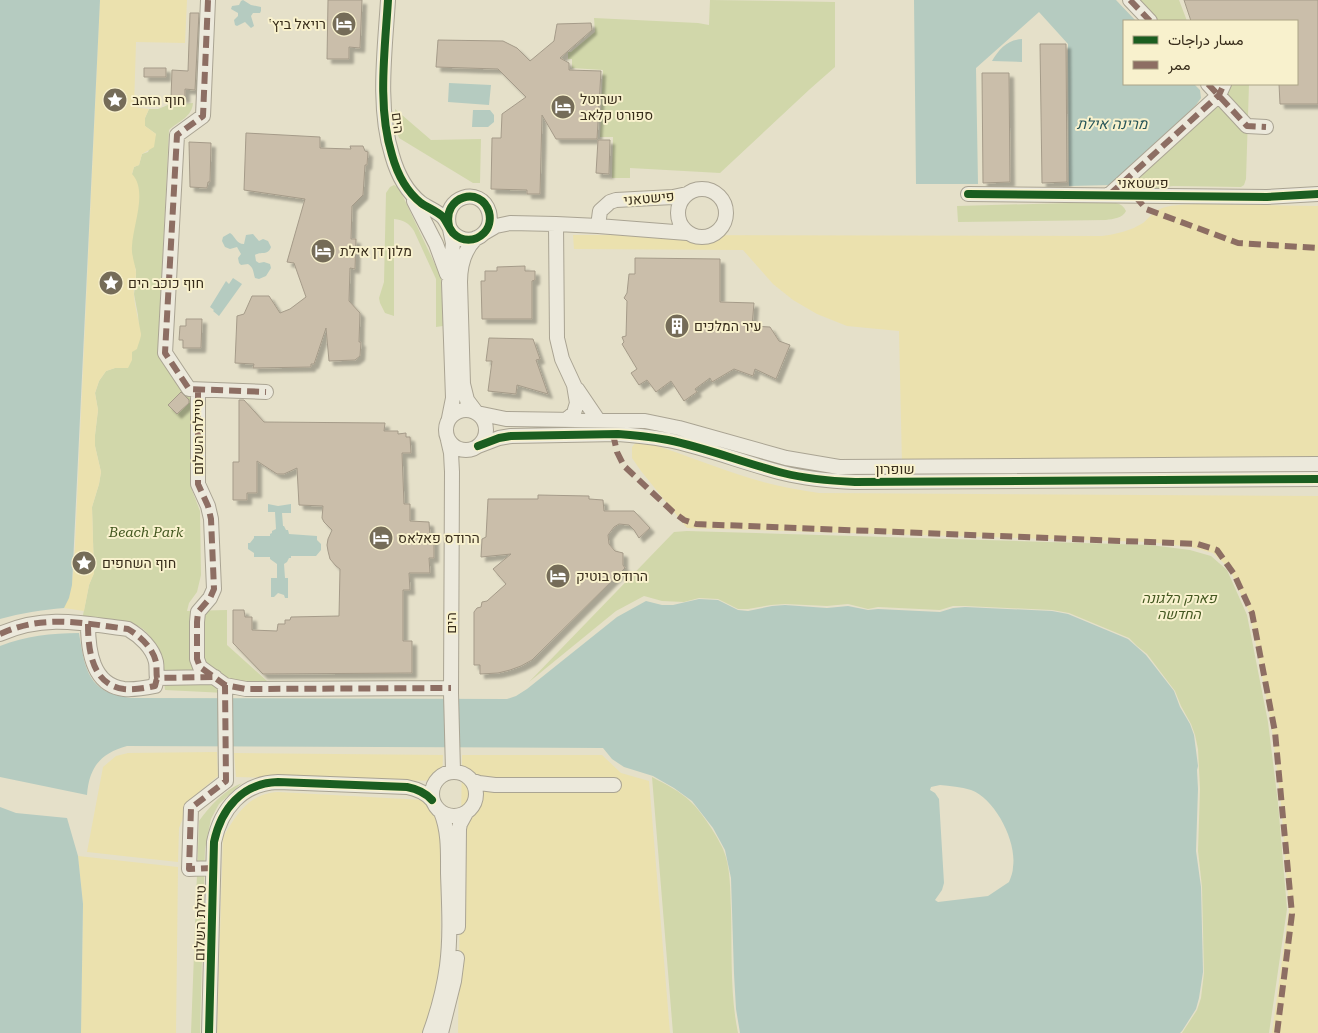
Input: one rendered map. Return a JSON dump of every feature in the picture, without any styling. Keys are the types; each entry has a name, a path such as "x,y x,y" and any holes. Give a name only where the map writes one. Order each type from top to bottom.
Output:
{"street":[{"name":"טיילת השלום","path":"208,0 203,116 177,135 165,353 189,389 198,390 198,484 208,506 211,519 214,589 210,598 198,612 198,659 200,667 220,681 226,781 191,808 189,869 213,868"},
{"name":"הים","path":"388,0 384,92 385,121 392,156 397,170 436,244 450,285"},
{"path":"1130,0 1149,20"},
{"path":"1210,85 1222,90 1247,126 1266,127"},
{"path":"1109,196 1222,90"},
{"name":"הים","path":"407,188 421,203 441,215 449,227 452,239 450,285 452,407 448,418"},
{"path":"697,189 705,189 719,196 724,203 726,211 722,226 717,232 710,236 702,237 687,233 681,227 677,212 679,204 687,194 697,189"},
{"name":"פישטאני","path":"598,226 600,211 610,202 616,200 673,197 687,194"},
{"name":"פישטאני","path":"968,194 1267,197 1318,194"},
{"path":"480,236 466,240 454,234 449,227 449,209 458,200 464,197 480,200 498,218 510,223"},
{"path":"452,475 462,458 484,438 486,429 484,420 467,400 463,384 460,282 463,258 470,245 488,227 490,214 487,208"},
{"name":"פישטאני","path":"480,236 496,226 510,223 598,226 687,233"},
{"path":"556,224 556,335 562,359 574,386 598,420"},
{"path":"566,420 574,413 577,406 574,386"},
{"path":"198,390 266,392"},
{"path":"476,412 462,409 448,418 445,427 448,440 452,445 460,450 476,447"},
{"name":"שופרון","path":"476,412 506,419 627,420 654,423 679,428 786,458 839,467 1318,464"},
{"name":"שופרון","path":"476,447 499,438 515,436 633,435 668,440 791,474 836,481 1318,479"},
{"name":"הים","path":"448,440 451,453 452,475 451,691 453,771"},
{"path":"0,634 29,624 48,622 68,622 88,624 128,629 146,643 156,661 157,678 155,686 125,689 105,682 94,667 91,657 88,624"},
{"path":"157,678 220,681 246,689 451,691"},
{"path":"407,787 436,780 443,774 453,771 463,773 472,780 487,784 515,786 614,785"},
{"path":"432,800 432,791 436,780"},
{"path":"441,1033 454,981 458,942 460,824 476,796 476,789 472,780"},
{"name":"טיילת השלום","path":"209,1033 214,842 223,816 228,808 242,794 259,784 268,782 407,787"},
{"path":"407,787 428,795 436,808 441,812 455,816 470,808 481,798 496,791 515,786"},
{"path":"430,1033 443,986 449,950 447,837 441,812"}],"green space":[{"path":"710,0 835,2 835,67 720,173 630,168 630,178 612,178 613,137 600,137 603,70 572,68 572,59 568,59 568,52 571,52 595,32 594,18 709,25"},
{"path":"1137,0 1179,0 1187,20 1156,20"},
{"path":"1217,85 1249,85 1246,179 1244,185 1241,187 1173,186 1164,187 1151,194 1125,191 1218,106 1220,97"},
{"name":"Beach Park","path":"193,103 188,115 169,130 158,350 194,398 191,475 192,490 200,511 201,575 197,592 189,603 187,611 227,610 227,645 267,681 268,695 165,690 163,673 156,647 152,639 140,627 112,622 82,620 89,585 94,573 92,507 101,472 95,446 98,410 95,393 99,381 106,371 128,367 132,351 141,335 134,294 136,270 131,247 133,232 132,174 134,167 139,165 142,154 148,152 156,134 145,126 145,118 149,109"},
{"path":"395,109 431,140 481,139 480,183 473,183 399,138 396,129"},
{"path":"394,185 399,188 441,277 443,326 436,327 436,279 414,231 406,222 401,220 394,219 394,316 385,313 380,303 379,298 384,282 386,193"},
{"path":"1104,202 1120,204 1126,211 1120,217 1106,220 958,222 957,206"},
{"name":"פארק הלגונה החדשה","path":"674,532 1150,545 1190,550 1211,556 1227,570 1247,615 1268,722 1278,803 1287,909 1269,1033 1182,1033 1197,1010 1201,998 1204,973 1202,887 1198,851 1200,789 1198,749 1191,724 1175,691 1147,654 1129,638 1069,613 1052,610 965,606 953,606 940,610 878,607 868,609 848,604 827,606 785,604 738,609 718,599 699,598 684,602 662,601 644,596 616,611 529,682"},
{"path":"652,777 677,791 695,806 713,831 726,856 730,879 733,988 738,1033 673,1033"},
{"path":"242,783 219,804 211,819 205,849 200,1033 191,1033 199,821 218,799"}],"sand":[{"path":"100,0 187,0 185,43 136,42 134,107 149,109 145,118 145,126 156,134 154,147 142,154 139,165 134,167 132,174 137,181 139,189 132,249 136,272 134,296 141,336 137,349 132,352 132,360 128,368 115,368 106,371 99,381 95,393 98,410 95,446 101,472 92,507 94,573 89,585 84,611 64,608 68,598 74,567"},
{"path":"1196,204 1318,206 1318,456 902,464 899,331 847,326 817,314 793,300 773,284 743,250 574,249 573,235 1102,236 1133,228 1143,223 1162,208"},
{"path":"638,440 750,478 779,486 819,493 1318,496 1318,1033 1272,1033 1289,909 1281,803 1271,722 1250,614 1229,568 1213,553 1191,547 1150,542 687,528 632,458 632,447"},
{"path":"217,752 218,776 199,792 189,804 179,828 178,862 87,852 103,767 116,756 128,753"},
{"path":"234,753 443,755 442,781 236,777"},
{"path":"462,755 602,755 621,773 649,781 670,1033 458,1033"},
{"path":"278,792 441,801 440,1033 217,1033 223,837 239,813 251,801"},
{"path":"78,856 178,867 176,1033 81,1033 83,904"}],"water":[{"path":"0,0 100,0 72,585 64,608 0,619"},
{"path":"243,0 251,5 261,7 260,13 253,13 251,16 254,26 251,28 245,22 237,26 235,25 234,20 238,13 231,9 232,6 239,5"},
{"name":"מרינה אילת","path":"914,0 1116,0 1135,20 1123,20 1123,85 1195,85 1200,90 1201,98 1196,105 1112,185 1069,186 1068,44 1039,12 976,68 978,184 916,184"},
{"path":"1022,39 1022,62 992,61 1004,46 1012,41"},
{"path":"449,83 491,85 489,105 448,102"},
{"path":"473,110 490,110 494,115 494,122 488,127 472,127"},
{"path":"230,233 241,244 244,244 246,235 253,234 259,241 263,239 268,241 271,247 270,250 255,255 256,261 259,263 270,264 271,268 266,276 259,279 255,278 253,270 248,264 241,265 239,263 238,258 241,254 237,247 230,249 225,247 222,241 223,237"},
{"path":"233,278 242,284 219,316 210,307 226,281 229,284"},
{"path":"268,504 278,506 291,504 291,513 282,513 283,526 288,530 289,534 317,536 317,540 321,544 321,550 316,556 291,556 284,564 285,578 288,578 288,598 278,593 271,597 271,578 277,578 277,564 270,557 254,557 254,553 248,549 248,543 250,543 254,536 270,536 272,531 276,529 275,512 268,512"},
{"path":"699,599 718,600 738,610 748,611 785,605 827,608 848,606 868,610 940,612 965,607 1052,611 1068,614 1128,639 1146,655 1174,691 1194,735 1198,766 1196,851 1201,887 1203,972 1196,1009 1182,1031 1180,1033 740,1033 736,1009 731,878 725,850 713,828 692,801 653,776 624,767 612,759 603,748 127,746 103,757 98,763 90,777 87,795 0,777 0,646 29,637 79,633 84,658 91,678 106,691 131,698 507,699 527,689 617,617 646,601 662,605 673,605","holes":["940,785 967,789 980,795 996,811 1008,834 1012,845 1012,875 1009,882 988,896 938,902 935,900 942,890 944,883 939,799 930,790 931,787"]},
{"path":"0,807 16,813 67,818 78,856 83,904 81,1033 0,1033"}],"building":[{"name":"'רויאל ביץ","path":"328,0 362,0 360,48 349,47 349,59 327,59"},
{"path":"1184,0 1318,0 1318,104 1280,104 1279,85 1298,85 1298,20 1191,20"},
{"path":"190,13 199,13 195,90 185,89 185,98 171,98 172,70 188,71"},
{"name":"ישרוטל ספורט קלאב","path":"591,23 592,30 560,58 569,63 569,70 601,71 597,139 556,139 542,115 540,194 527,194 527,190 491,189 492,138 501,138 502,114 526,97 498,69 436,67 438,40 503,41 517,48 530,61 554,41 557,24"},
{"path":"1040,44 1066,44 1067,182 1042,183"},
{"path":"144,68 166,68 166,77 144,77"},
{"path":"982,73 1009,73 1010,182 983,183"},
{"name":"מלון דן אילת","path":"246,133 320,137 320,148 351,149 350,146 363,146 365,151 368,152 363,195 352,206 351,239 356,239 355,269 350,268 349,301 360,313 359,342 361,342 360,356 355,360 329,361 326,328 314,364 311,364 311,367 253,368 254,364 235,363 237,316 244,314 252,296 269,296 280,313 290,309 306,297 294,263 287,262 305,199 244,190"},
{"path":"598,140 610,140 609,174 596,173"},
{"path":"189,142 211,143 210,182 208,182 207,188 190,187"},
{"name":"עיר המלכים","path":"635,258 720,259 720,302 754,303 752,326 770,327 779,341 790,345 776,379 755,369 753,376 734,369 712,382 710,378 695,389 697,392 684,401 671,381 656,392 647,380 639,385 631,373 637,369 622,344 624,342 622,337 626,336 627,301 624,298 627,293 629,274 635,274"},
{"path":"525,266 525,271 535,271 535,280 532,281 532,319 482,319 481,281 485,281 485,271 497,271 497,267"},
{"path":"186,319 202,319 201,348 183,348 183,340 179,340 180,326 186,326"},
{"path":"489,338 533,339 540,359 536,360 548,394 517,385 516,394 488,391 492,361 486,361"},
{"path":"181,392 189,400 189,403 177,414 168,405"},
{"name":"הרודס פאלאס","path":"239,400 244,400 264,422 385,423 384,431 398,431 398,434 406,433 406,437 410,437 411,453 402,453 404,504 410,504 410,521 429,522 430,536 434,536 434,558 429,558 430,573 409,573 410,590 403,590 403,641 412,641 412,673 263,674 233,643 233,610 244,610 245,617 252,617 252,630 277,631 278,624 285,624 285,620 290,620 291,617 339,616 340,569 330,559 327,545 332,530 322,518 323,506 299,505 297,468 284,474 277,474 257,461 257,493 247,493 247,500 233,500 233,462 239,462"},
{"name":"הרודס בוטיק","path":"538,495 589,496 589,499 603,500 604,511 634,511 650,528 639,538 629,525 619,524 614,527 608,535 609,544 615,551 623,553 623,565 625,568 532,660 510,670 480,674 480,665 474,665 474,612 477,608 481,607 482,602 487,601 506,584 493,569 511,554 481,557 482,539 486,537 488,499 538,499"}],"marked path":[{"path":"208,0 203,116 177,135 165,353 189,389 266,392"},
{"path":"1130,0 1149,20"},
{"path":"1209,85 1247,126 1266,127"},
{"path":"1109,195 1219,95 1224,85"},
{"path":"1135,196 1146,209 1238,243 1318,248"},
{"path":"198,390 198,484 208,506 211,519 214,589 210,598 198,612 197,659 200,667 225,685 246,689 451,688"},
{"path":"613,434 617,452 624,466 673,512 684,520 696,524 1198,544 1217,550 1234,574 1252,613 1275,732 1292,914 1277,1033"},
{"path":"0,634 16,628 48,622 79,623 128,629 137,635 152,652 156,662 157,678 215,677"},
{"path":"88,624 91,655 94,665 105,681 113,686 132,689 155,686 157,678"},
{"path":"213,868 189,869 191,808 226,781 225,685"}],"cycle path":[{"path":"388,0 383,98 387,137 399,175 416,198 443,217 453,233 460,238 473,239 484,233 489,224 489,212 485,204 478,199 471,197 463,198 456,201 451,207 448,216 449,226"},
{"path":"968,194 1267,197 1318,194"},
{"path":"478,446 499,438 511,436 631,435 683,443 792,475 855,482 1318,479"},
{"path":"209,1033 214,842 222,819 235,800 254,787 278,782 407,787 421,791 432,800"}],"place":[{"name":"'רויאל ביץ","path":"344,24"},
{"name":"חוף הזהב","path":"115,100"},
{"name":"ישרוטל ספורט קלאב","path":"563,107"},
{"name":"מלון דן אילת","path":"323,251"},
{"name":"חוף כוכב הים","path":"111,283"},
{"name":"עיר המלכים","path":"677,326"},
{"name":"הרודס פאלאס","path":"381,538"},
{"name":"חוף השחפים","path":"84,563"},
{"name":"הרודס בוטיק","path":"558,576"}]}
